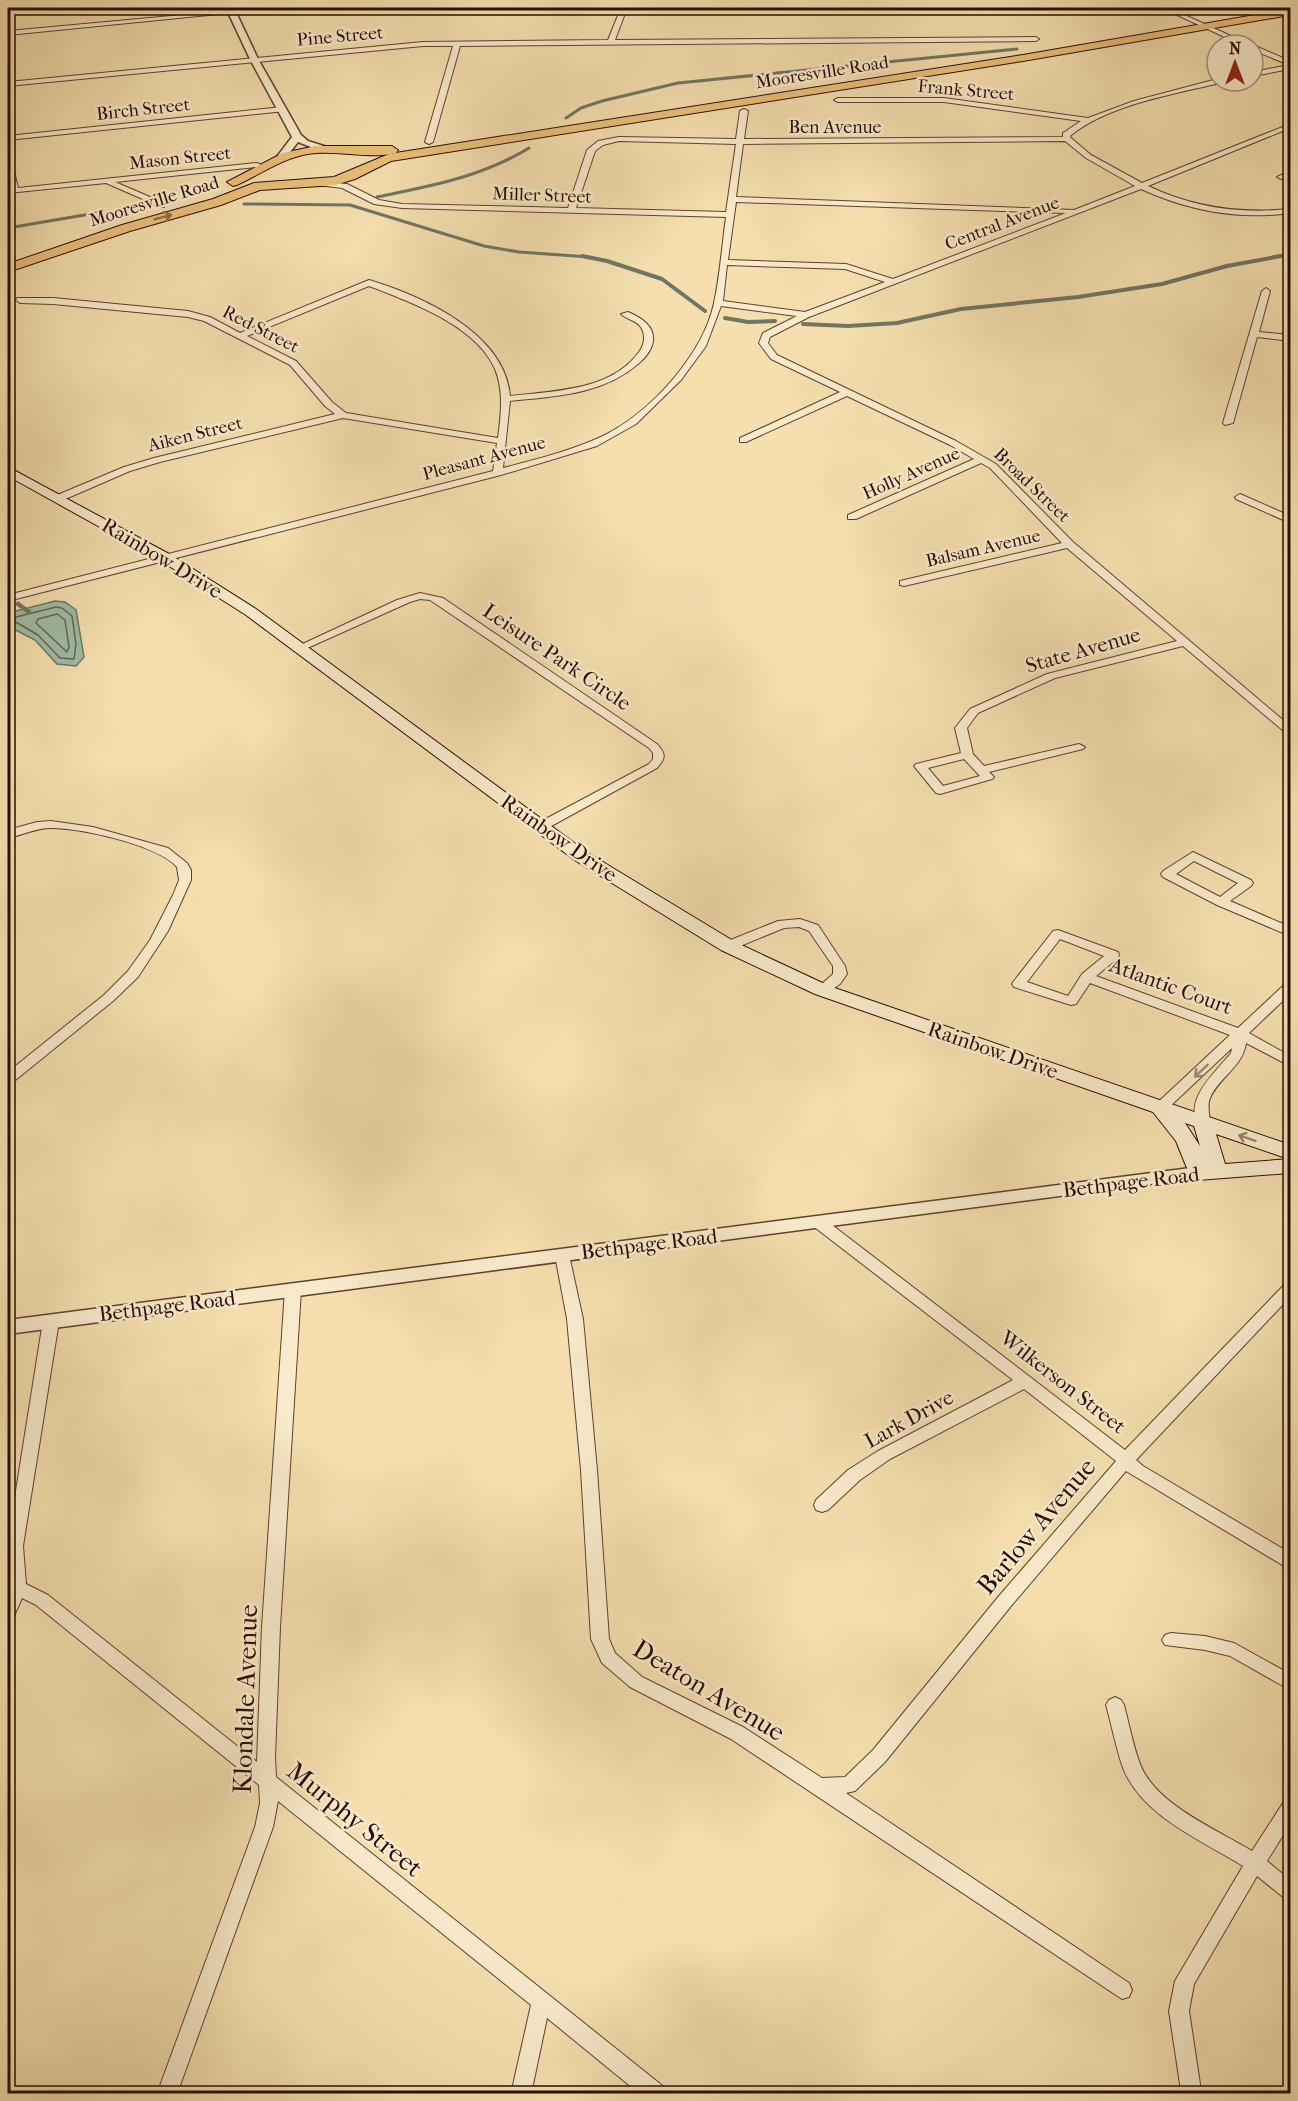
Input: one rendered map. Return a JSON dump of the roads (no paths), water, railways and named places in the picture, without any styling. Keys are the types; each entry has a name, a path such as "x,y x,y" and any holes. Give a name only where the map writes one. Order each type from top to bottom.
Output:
{"main road":[{"name":"Mooresville Road","path":"225,185 300,152 324,149 383,151 1002,54 1272,8"},
{"name":"Mooresville Road","path":"8,268 126,228 217,202 258,186 341,180 389,158 983,64 1290,12"},
{"path":"341,151 361,160 363,164 358,172"},
{"name":"Mooresville Road","path":"279,160 274,168 279,176 294,181 317,183"},
{"name":"Mooresville Road","path":"8,257 190,196"},
{"name":"Rainbow Drive","path":"8,471 166,558 251,612 582,857 728,946 822,990 1290,1152"},
{"name":"Rainbow Drive","path":"1160,1108 1183,1132 1194,1155 1207,1172"},
{"path":"1203,1123 1207,1172"},
{"name":"Bethpage Road","path":"1207,1172 1290,1166"}],"street":[{"path":"8,33 231,10 276,8"},
{"path":"611,42 624,8"},
{"path":"1165,8 1220,33"},
{"path":"231,10 254,59 297,137 305,143 324,149"},
{"name":"Pine Street","path":"8,84 254,59 457,43 1036,39"},
{"path":"429,142 457,43"},
{"path":"1265,52 1290,63"},
{"path":"1265,72 1290,68"},
{"path":"1205,84 1148,99 1090,120 1071,129 1066,135 1067,139 1086,155 1164,197 1206,209 1241,214 1290,211"},
{"name":"Frank Street","path":"838,100 944,100 1090,120"},
{"name":"Birch Street","path":"8,138 282,109"},
{"name":"Pleasant Avenue","path":"8,598 498,473 564,454 625,428 655,401 700,348 709,330 718,303 744,111"},
{"name":"Central Avenue","path":"718,303 806,315 1079,211 1290,126"},
{"path":"279,160 297,137"},
{"name":"Ben Avenue","path":"571,211 591,150 604,141 618,139 740,142 933,142 1067,139"},
{"path":"8,163 11,191"},
{"name":"Mason Street","path":"11,191 257,165"},
{"path":"356,190 351,180 358,172"},
{"path":"1281,177 1290,173"},
{"name":"Mason Street","path":"107,181 161,205"},
{"name":"Miller Street","path":"317,183 341,185 356,190 372,201 396,206 731,215"},
{"path":"732,199 1079,211"},
{"path":"724,262 846,267 893,282"},
{"path":"242,335 369,283 441,314 473,337 489,353 503,376 506,399 498,473"},
{"path":"1228,423 1266,291"},
{"name":"Red Street","path":"20,300 188,314 207,319 242,335 302,369 332,408 343,415"},
{"path":"506,399 566,392 598,384 628,368 648,349 649,335 642,323 625,314"},
{"name":"Broad Street","path":"806,315 766,335 763,343 767,350 780,361 983,459 993,466 1069,544 1290,731"},
{"path":"1254,334 1290,338"},
{"path":"743,440 846,393"},
{"path":"343,415 501,441"},
{"name":"Aiken Street","path":"59,498 147,463 343,415"},
{"name":"Holly Avenue","path":"852,517 983,459"},
{"path":"1240,497 1290,520"},
{"name":"Balsam Avenue","path":"904,583 1069,544"},
{"name":"Leisure Park Circle","path":"299,648 401,602 416,596 427,595 439,600 653,746 659,753 653,766 540,827"},
{"name":"State Avenue","path":"967,755 961,728 969,716 985,705 1051,676 1184,642"},
{"path":"981,770 1079,747"},
{"path":"967,755 981,770 988,777 940,790 920,766 967,755"},
{"path":"8,834 39,824 72,825 171,854 184,867 186,877 167,921 133,974 110,996 8,1079"},
{"path":"1221,902 1247,883 1193,856 1167,874 1221,902 1290,932"},
{"path":"728,946 782,924 800,922 814,928 839,966 840,974 835,981 822,990"},
{"name":"Atlantic Court","path":"1058,934 1113,955 1087,977 1071,1001 1019,984 1058,934"},
{"name":"Atlantic Court","path":"1087,977 1241,1034 1290,1062"},
{"path":"1160,1108 1290,987"},
{"path":"1203,1123 1201,1108 1203,1097 1238,1054 1241,1034"},
{"name":"Bethpage Road","path":"8,1327 1207,1172"},
{"name":"Wilkerson Street","path":"818,1222 1147,1477 1290,1561"},
{"name":"Deaton Avenue","path":"562,1256 575,1319 589,1470 600,1639 608,1659 636,1682 737,1733 820,1786 1122,1990"},
{"name":"Barlow Avenue","path":"820,1786 849,1785 879,1756 1005,1601 1126,1460 1290,1288"},
{"name":"Klondale Avenue","path":"167,2094 264,1827 269,1803 266,1758 271,1627 293,1290"},
{"path":"8,1611 18,1588 15,1546 51,1321"},
{"name":"Lark Drive","path":"822,1505 854,1475 884,1455 1025,1381"},
{"name":"Murphy Street","path":"18,1588 42,1600 657,2094"},
{"path":"1171,1640 1205,1643 1234,1650 1290,1683"},
{"path":"1115,1705 1132,1767 1146,1790 1161,1806 1255,1863 1290,1891"},
{"path":"1189,2094 1190,2084 1179,2011 1185,1981 1290,1809"},
{"path":"521,2094 541,2002"}],"water":[{"path":"55,601 65,602 76,610 84,657 76,666 57,664 35,640 8,626 8,613"}],"waterway":[{"path":"566,118 581,108 602,101 678,83 1017,49"},
{"path":"377,197 474,173 529,148"},
{"path":"244,204 350,205 484,246 519,252 586,257"},
{"path":"8,228 96,213"},
{"path":"1273,257 1290,254"},
{"path":"803,324 848,326 897,323 961,309 1078,297 1162,284 1227,266 1281,256"},
{"path":"586,257 607,261 662,279 705,311"},
{"path":"725,318 748,322 775,321"},
{"path":"18,604 29,612"}]}
